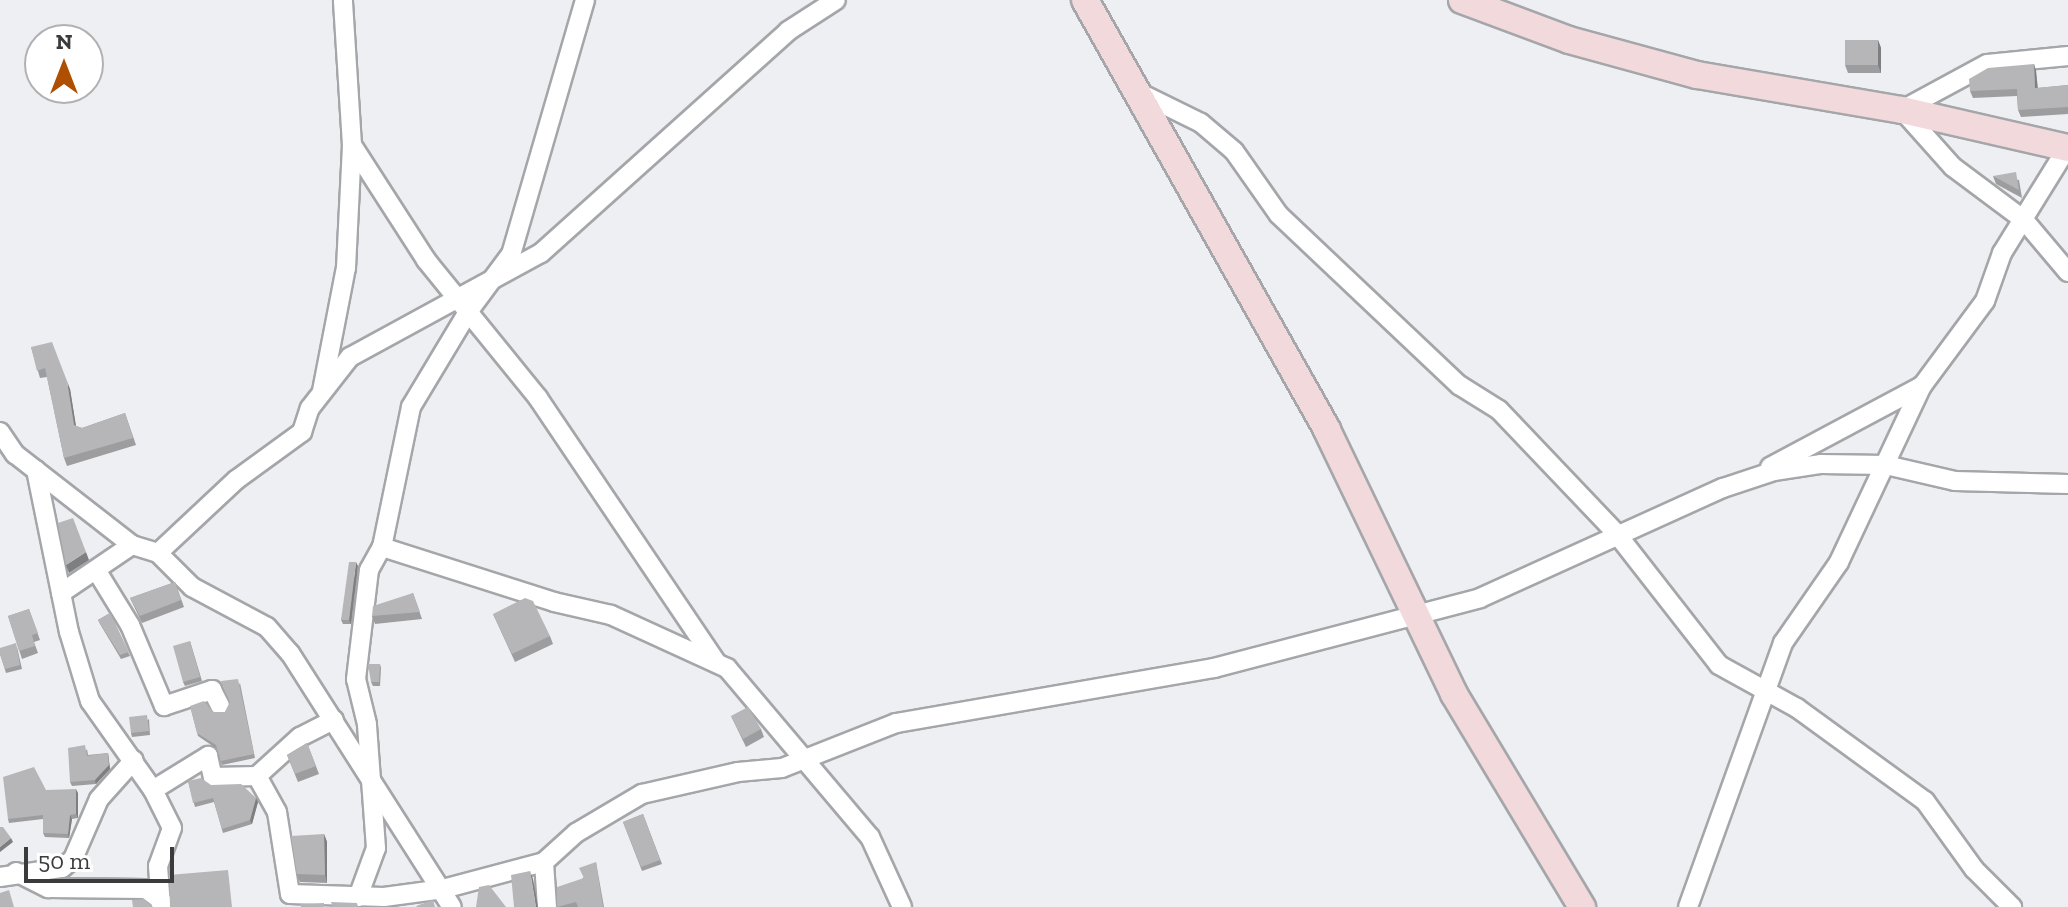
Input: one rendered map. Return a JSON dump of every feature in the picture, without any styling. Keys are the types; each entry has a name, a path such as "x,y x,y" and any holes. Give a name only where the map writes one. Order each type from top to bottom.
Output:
{"street":[{"path":"321,393 346,268 352,145 343,0"},
{"path":"493,278 511,254 585,0"},
{"path":"158,553 236,480 302,432 321,393 350,357 462,304 493,278 541,253 788,31 836,0"},
{"path":"1085,0 1327,430 1454,694 1582,907"},
{"path":"1462,0 1569,40 1697,75 1902,110 2068,148 2002,253 1985,301 1922,386 1839,562 1783,643 1688,907"},
{"path":"1902,110 1987,64 2068,56"},
{"path":"1134,90 1201,123 1234,151 1279,215 1459,385 1499,410 1618,538 1719,665 1765,690 1925,801 1974,869 2012,907"},
{"path":"1902,110 1953,167 2024,220 2068,272"},
{"path":"352,145 462,304 538,398 716,663"},
{"path":"358,897 376,848 373,790 356,679 369,570 382,547 411,407 462,304"},
{"path":"257,776 277,812 290,894 336,902 443,889 544,862 576,833 642,794 807,759 896,723 1137,685 1305,648 1480,598 1735,484 1922,386"},
{"path":"0,432 36,470 132,545 158,553 192,587 267,627 334,720 373,790 443,889 452,907"},
{"path":"1735,484 1821,464 1886,465 1955,481 2068,484"},
{"path":"36,470 61,593 90,701 134,760 172,828 158,866 161,904"},
{"path":"61,593 98,573 132,545"},
{"path":"382,547 526,594 611,615 727,668 772,727 807,759 870,837 902,907"},
{"path":"98,573 130,625 164,706 212,690 220,706"},
{"path":"153,790 208,756 213,777 257,776 300,737 334,720"},
{"path":"7,874 62,868 73,859 99,799 134,760"},
{"path":"544,862 547,907"},
{"path":"7,874 48,888 146,889 161,904"}],"building":[{"path":"1845,40 1878,40 1878,65 1845,65"},
{"path":"2034,64 2035,88 2068,85 2068,107 2018,110 2017,89 1970,91 1969,79 1988,68"},
{"path":"2016,172 2019,190 1993,176"},
{"path":"52,342 67,381 74,425 82,428 125,413 133,438 64,458 45,368 37,371 31,347"},
{"path":"73,518 86,552 66,565 58,523"},
{"path":"349,562 356,562 349,620 341,620"},
{"path":"175,582 181,600 140,616 130,598"},
{"path":"413,593 420,612 372,616 373,606"},
{"path":"525,598 533,601 550,636 512,654 493,614"},
{"path":"29,609 38,633 32,635 35,646 19,651 8,616"},
{"path":"110,613 129,652 120,655 98,620"},
{"path":"190,641 200,677 183,682 173,646"},
{"path":"16,643 20,665 5,669 0,648"},
{"path":"368,664 380,664 379,682 371,682"},
{"path":"238,679 254,754 221,761 216,745 197,733 190,706 204,701 213,712 225,712 230,702 221,681"},
{"path":"748,707 761,729 743,739 731,716"},
{"path":"147,715 149,731 131,733 129,717"},
{"path":"307,743 316,766 295,774 287,755"},
{"path":"85,745 87,756 108,753 109,765 95,780 70,782 68,748"},
{"path":"34,767 46,790 76,789 76,814 70,815 68,834 43,833 43,815 8,819 3,777"},
{"path":"201,778 211,785 241,784 256,798 250,820 222,829 213,798 193,803 188,781"},
{"path":"643,814 660,860 641,867 623,822"},
{"path":"0,827 11,838 0,847"},
{"path":"324,834 325,875 297,874 291,836"},
{"path":"596,862 603,907 578,907 576,902 557,907 557,887 584,878 579,868"},
{"path":"228,870 232,907 170,907 169,875"},
{"path":"530,871 536,907 514,907 511,875"},
{"path":"489,885 506,907 476,907 479,887"},
{"path":"9,890 14,907 0,907 0,893"},
{"path":"144,899 153,907 133,907 132,900"},
{"path":"433,900 435,907 416,906"},
{"path":"331,902 357,903 358,907 333,907"},
{"path":"324,903 324,907 301,907 300,904"}]}
